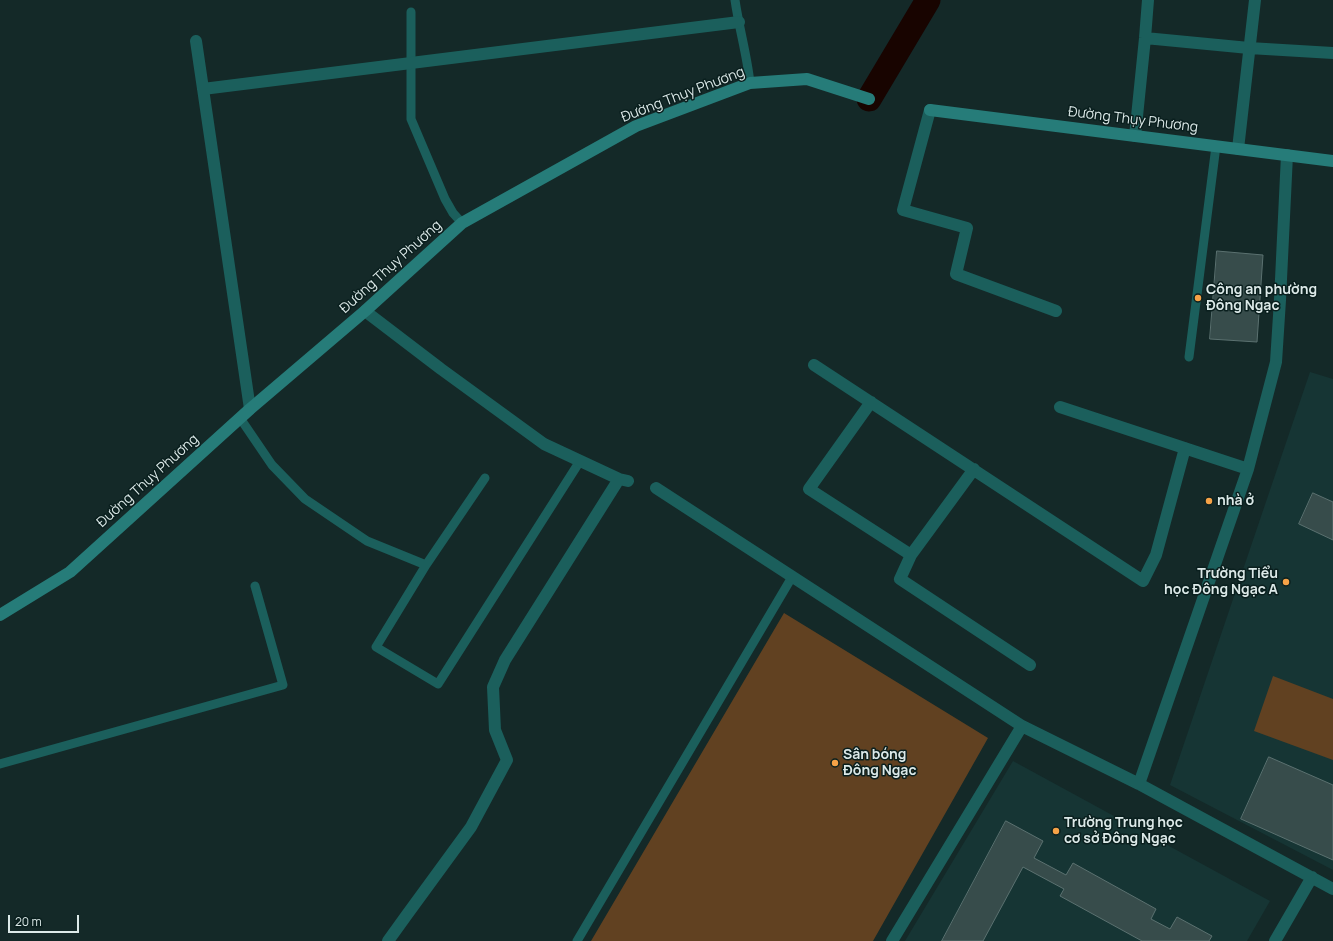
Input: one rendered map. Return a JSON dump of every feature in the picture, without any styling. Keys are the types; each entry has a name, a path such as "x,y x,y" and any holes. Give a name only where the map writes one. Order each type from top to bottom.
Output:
{"main road":[{"name":"Đường Thụy Phương","path":"0,615 70,572 250,409 365,311 462,223 636,126 750,83 807,79 869,99"},
{"name":"Đường Thụy Phương","path":"930,110 1333,161"}],"street":[{"path":"1135,136 1146,38 1148,0"},
{"path":"1238,149 1255,0"},
{"path":"203,89 739,22"},
{"path":"1146,38 1249,48 1333,53"},
{"path":"196,40 250,409"},
{"path":"930,110 903,210 967,228 956,274 1056,311"},
{"path":"1139,784 1248,469 1276,362 1287,155"},
{"path":"365,311 544,444 624,480 504,663 493,687 495,730 507,760 471,827 388,941"},
{"path":"814,365 1144,581 1156,555 1185,448"},
{"path":"871,402 809,489 911,556"},
{"path":"1060,407 1248,469"},
{"path":"974,469 911,556 900,579 1030,665"},
{"path":"656,488 1022,726 1139,784 1333,889"},
{"path":"892,941 1022,726"},
{"path":"1275,941 1312,877"}],"lane":[{"path":"735,0 748,64 750,83"},
{"path":"411,12 411,119 445,199 453,213 462,223"},
{"path":"1189,356 1216,146"},
{"path":"240,418 272,465 305,499 368,541 426,566"},
{"path":"485,478 426,566 376,647 438,684 580,461"},
{"path":"577,941 792,577"},
{"path":"0,764 282,684 255,586"}],"shaded area":[{"name":"Trường Tiểu học Đông Ngạc A","path":"1310,372 1333,379 1333,870 1170,785"},
{"name":"Sân bóng Đông Ngạc","path":"784,613 988,738 873,941 591,941"},
{"path":"1273,676 1333,699 1333,760 1254,731"},
{"name":"Trường Trung học cơ sở Đông Ngạc","path":"1013,761 1270,901 1247,941 905,941"}],"building":[{"path":"1217,251 1263,255 1257,342 1210,339"},
{"path":"1313,493 1333,502 1333,540 1299,524"},
{"path":"1269,757 1333,785 1333,860 1241,819"},
{"path":"1006,821 1043,841 1034,858 1066,875 1073,863 1156,909 1151,919 1170,929 1177,917 1212,936 1209,941 1142,941 1060,896 1064,889 1023,867 983,941 942,941"}],"waterway":[{"path":"869,99 928,0"}],"place":[{"name":"Công an phường Đông Ngạc","path":"1198,298"},
{"name":"nhà ở","path":"1209,501"},
{"name":"Trường Tiểu học Đông Ngạc A","path":"1286,582"},
{"name":"Sân bóng Đông Ngạc","path":"835,763"},
{"name":"Trường Trung học cơ sở Đông Ngạc","path":"1056,831"}]}
